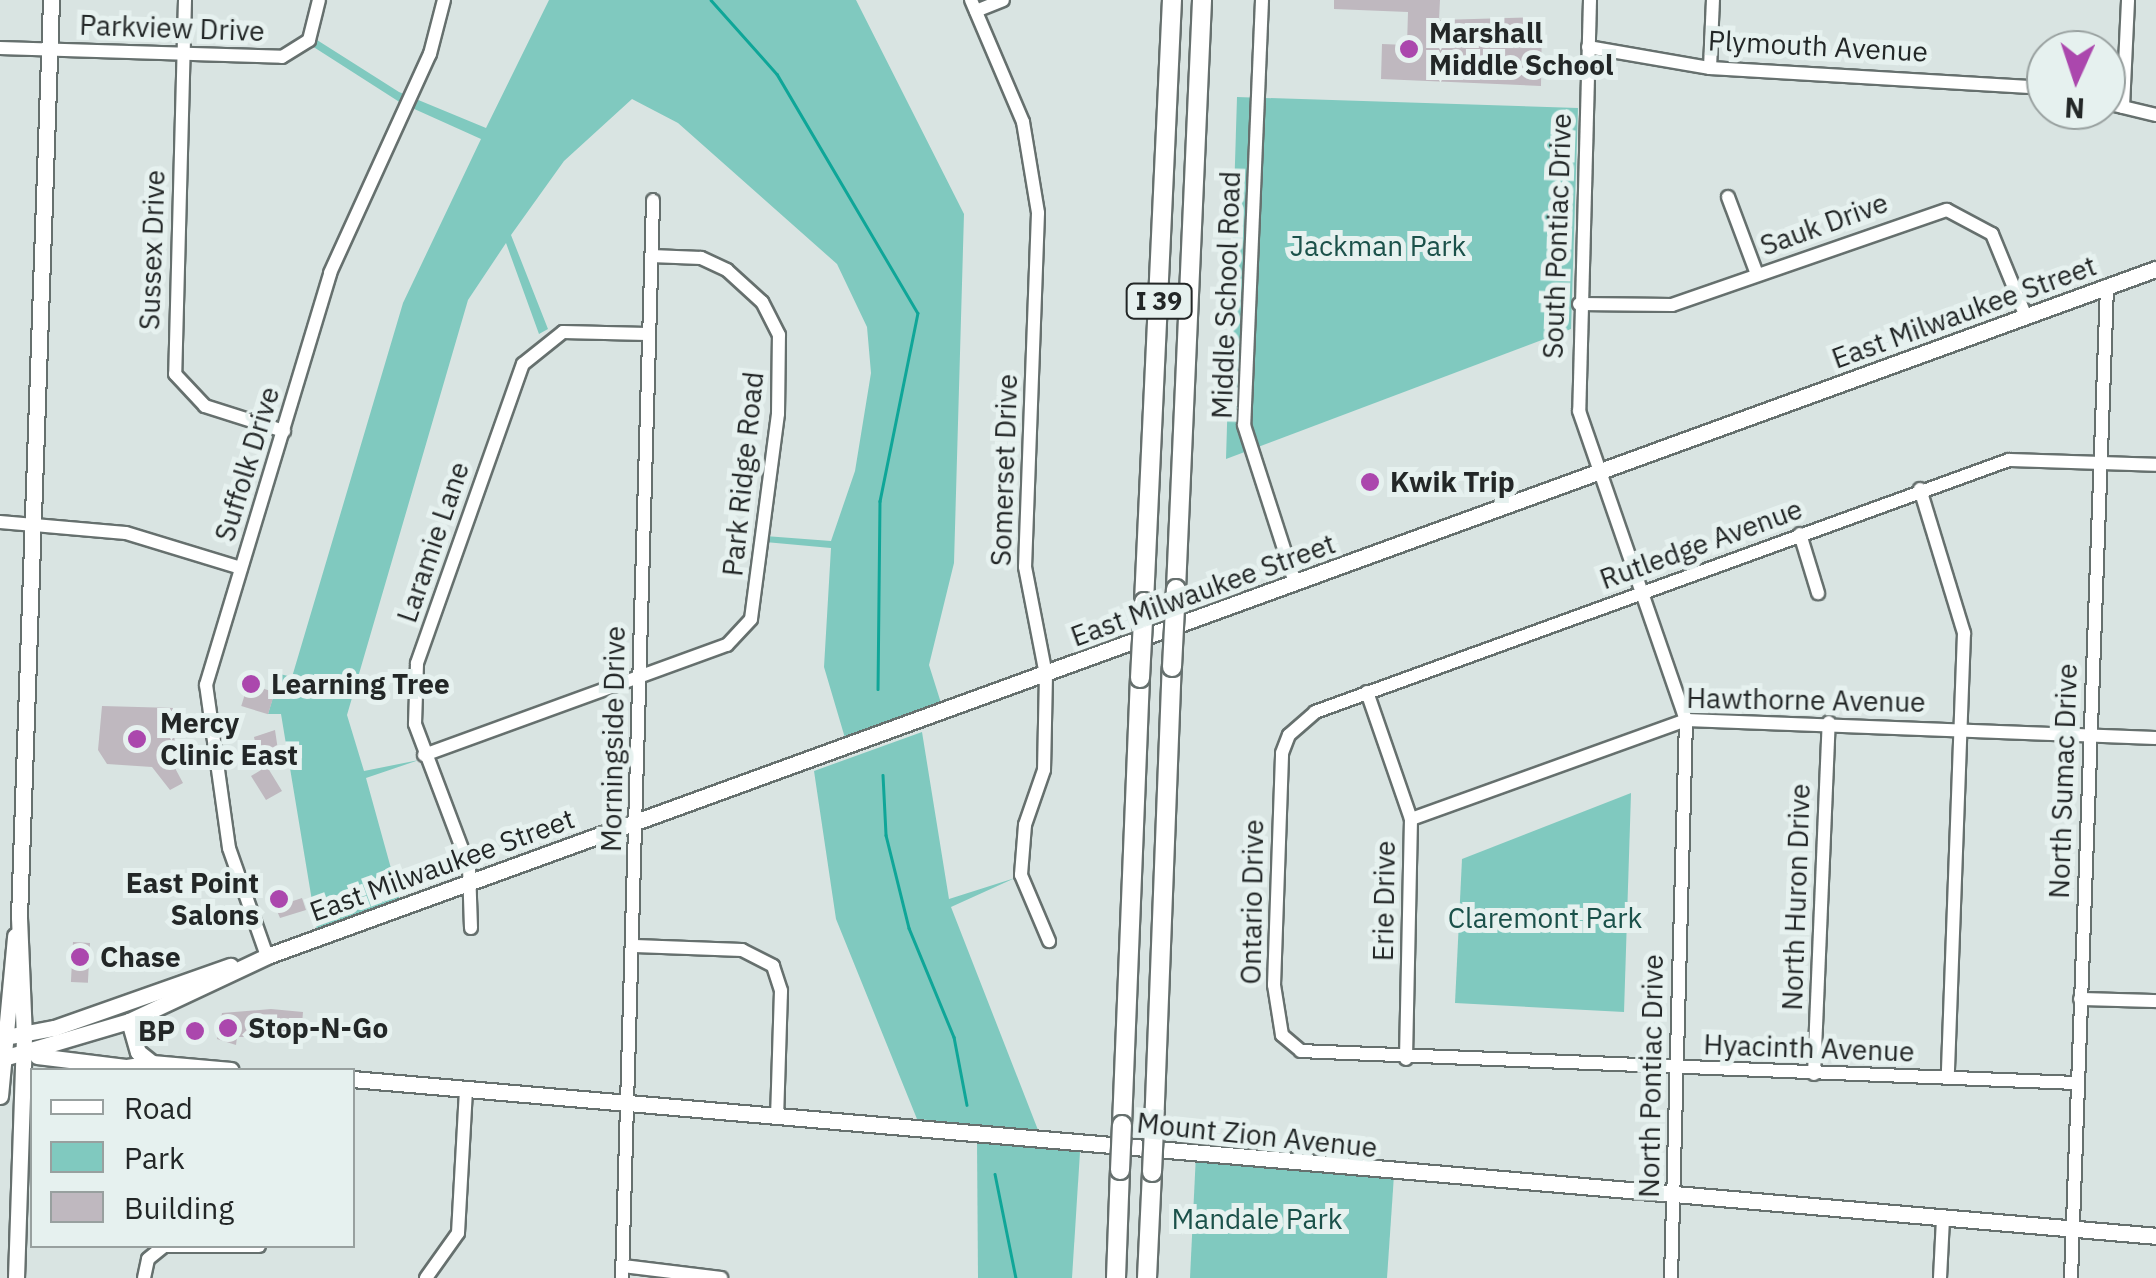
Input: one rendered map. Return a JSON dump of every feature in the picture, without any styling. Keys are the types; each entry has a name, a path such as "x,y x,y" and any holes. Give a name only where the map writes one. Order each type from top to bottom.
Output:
{"highway":[{"name":"I 39","path":"1116,1278 1172,0"},
{"name":"I 39","path":"1147,1278 1202,0"}],"main road":[{"path":"16,1278 24,1054 19,918 51,0"},
{"name":"East Milwaukee Street","path":"1,1038 24,1037 268,956 2156,269"},
{"path":"0,1096 1,1038 19,918"},
{"name":"East Milwaukee Street","path":"1,1059 129,1021 268,956"},
{"path":"129,1021 138,1052 152,1063"},
{"path":"24,1054 126,1068 152,1063 208,1068"},
{"name":"Mount Zion Avenue","path":"355,1079 1673,1197 2156,1236"}],"street":[{"name":"Sussex Drive","path":"185,0 175,374 205,406 284,430"},
{"name":"Parkview Drive","path":"0,48 282,57 309,40 319,0"},
{"name":"Suffolk Drive","path":"268,956 230,848 204,699 330,273 430,54 444,0"},
{"path":"973,6 1003,0"},
{"name":"Middle School Road","path":"1262,0 1244,426 1295,584"},
{"name":"South Pontiac Drive","path":"1590,0 1577,397 1596,472"},
{"path":"1710,68 1713,0"},
{"path":"2126,43 2128,0"},
{"name":"Somerset Drive","path":"973,6 1023,122 1035,190 1025,590 1046,676 1044,770 1025,825 1021,876 1050,941"},
{"name":"Plymouth Avenue","path":"1588,47 1710,68 1979,78 2026,85"},
{"path":"2126,108 2156,114"},
{"path":"1728,196 1757,274"},
{"name":"Morningside Drive","path":"622,1272 644,674 639,595 653,200"},
{"name":"Sauk Drive","path":"1579,304 1672,304 1953,211 1992,234 2026,317"},
{"name":"Park Ridge Road","path":"644,674 733,642 755,602 758,522 778,414 779,335 762,302 728,270 701,258 651,256"},
{"name":"North Sumac Drive","path":"2070,1278 2107,286"},
{"name":"Laramie Lane","path":"471,928 471,880 424,755 413,712 417,663 524,364 563,332 648,334"},
{"name":"Rutledge Avenue","path":"1285,744 1316,712 2009,460 2156,464"},
{"name":"North Pontiac Drive","path":"1596,472 1686,720 1671,1278"},
{"path":"1920,490 1962,608 1948,1078"},
{"path":"0,522 126,533 241,568"},
{"path":"1800,534 1818,593"},
{"path":"424,755 644,674"},
{"name":"Erie Drive","path":"1367,692 1412,819 1406,1059"},
{"name":"Hawthorne Avenue","path":"1412,819 1686,720 1961,727 2156,738"},
{"name":"North Huron Drive","path":"1814,1074 1828,722"},
{"name":"Ontario Drive","path":"1285,744 1274,985 1282,1035 1302,1050"},
{"path":"635,946 742,950 772,966 781,991 777,1116"},
{"path":"2080,998 2156,1002"},
{"path":"125,1002 129,1021"},
{"name":"Hyacinth Avenue","path":"1302,1050 1406,1059 2076,1083"},
{"path":"426,1278 458,1233 466,1088"},
{"path":"1940,1278 1942,1219"},
{"path":"144,1278 148,1259 162,1248"},
{"path":"622,1272 722,1278"}],"green space":[{"path":"549,0 856,0 964,214 954,563 929,665 941,703 845,738 824,667 831,548 765,542 765,536 831,541 855,471 871,373 867,327 837,264 678,123 632,99 564,161 511,235 548,329 539,334 506,243 468,300 347,715 364,771 419,760 366,778 400,901 317,931 281,714 268,714 280,674 292,677 403,303 481,139 401,103 312,46 317,40 399,92 486,128"},
{"name":"Jackman Park","path":"1237,97 1578,108 1571,329 1226,459"},
{"path":"922,732 949,899 1015,878 951,907 1038,1130 917,1119 836,919 814,771"},
{"name":"Claremont Park","path":"1631,793 1624,1012 1455,1003 1462,859"},
{"path":"977,1142 1080,1152 1072,1278 978,1278"},
{"name":"Mandale Park","path":"1196,1154 1394,1175 1387,1278 1190,1278"}],"building":[{"name":"Marshall Middle School","path":"1334,0 1440,0 1439,20 1542,17 1541,86 1381,79 1382,44 1407,45 1408,12 1334,9"},
{"name":"Learning Tree","path":"248,684 275,692 268,714 241,706"},
{"name":"Mercy Clinic East","path":"102,706 174,708 175,768 183,783 170,790 152,767 107,764 98,750"},
{"path":"275,730 279,757 263,760 282,791 266,800 251,776 261,770 254,737"},
{"path":"282,890 287,903 302,898 306,910 280,918 270,894"},
{"name":"Chase","path":"73,942 90,943 88,983 71,982"},
{"path":"271,1009 303,1012 301,1037 237,1037 236,1045 217,1039 222,1013"}],"waterway":[{"path":"711,0 777,74 918,313 880,501 878,689"},
{"path":"883,775 886,835 909,928 954,1037 967,1105"},
{"path":"995,1174 1016,1278"}],"place":[{"name":"Marshall Middle School","path":"1409,49"},
{"name":"Kwik Trip","path":"1370,482"},
{"name":"Learning Tree","path":"251,684"},
{"name":"Mercy Clinic East","path":"137,739"},
{"name":"East Point Salons","path":"279,899"},
{"name":"Chase","path":"80,957"},
{"name":"Stop-N-Go","path":"228,1028"},
{"name":"BP","path":"195,1031"}]}
